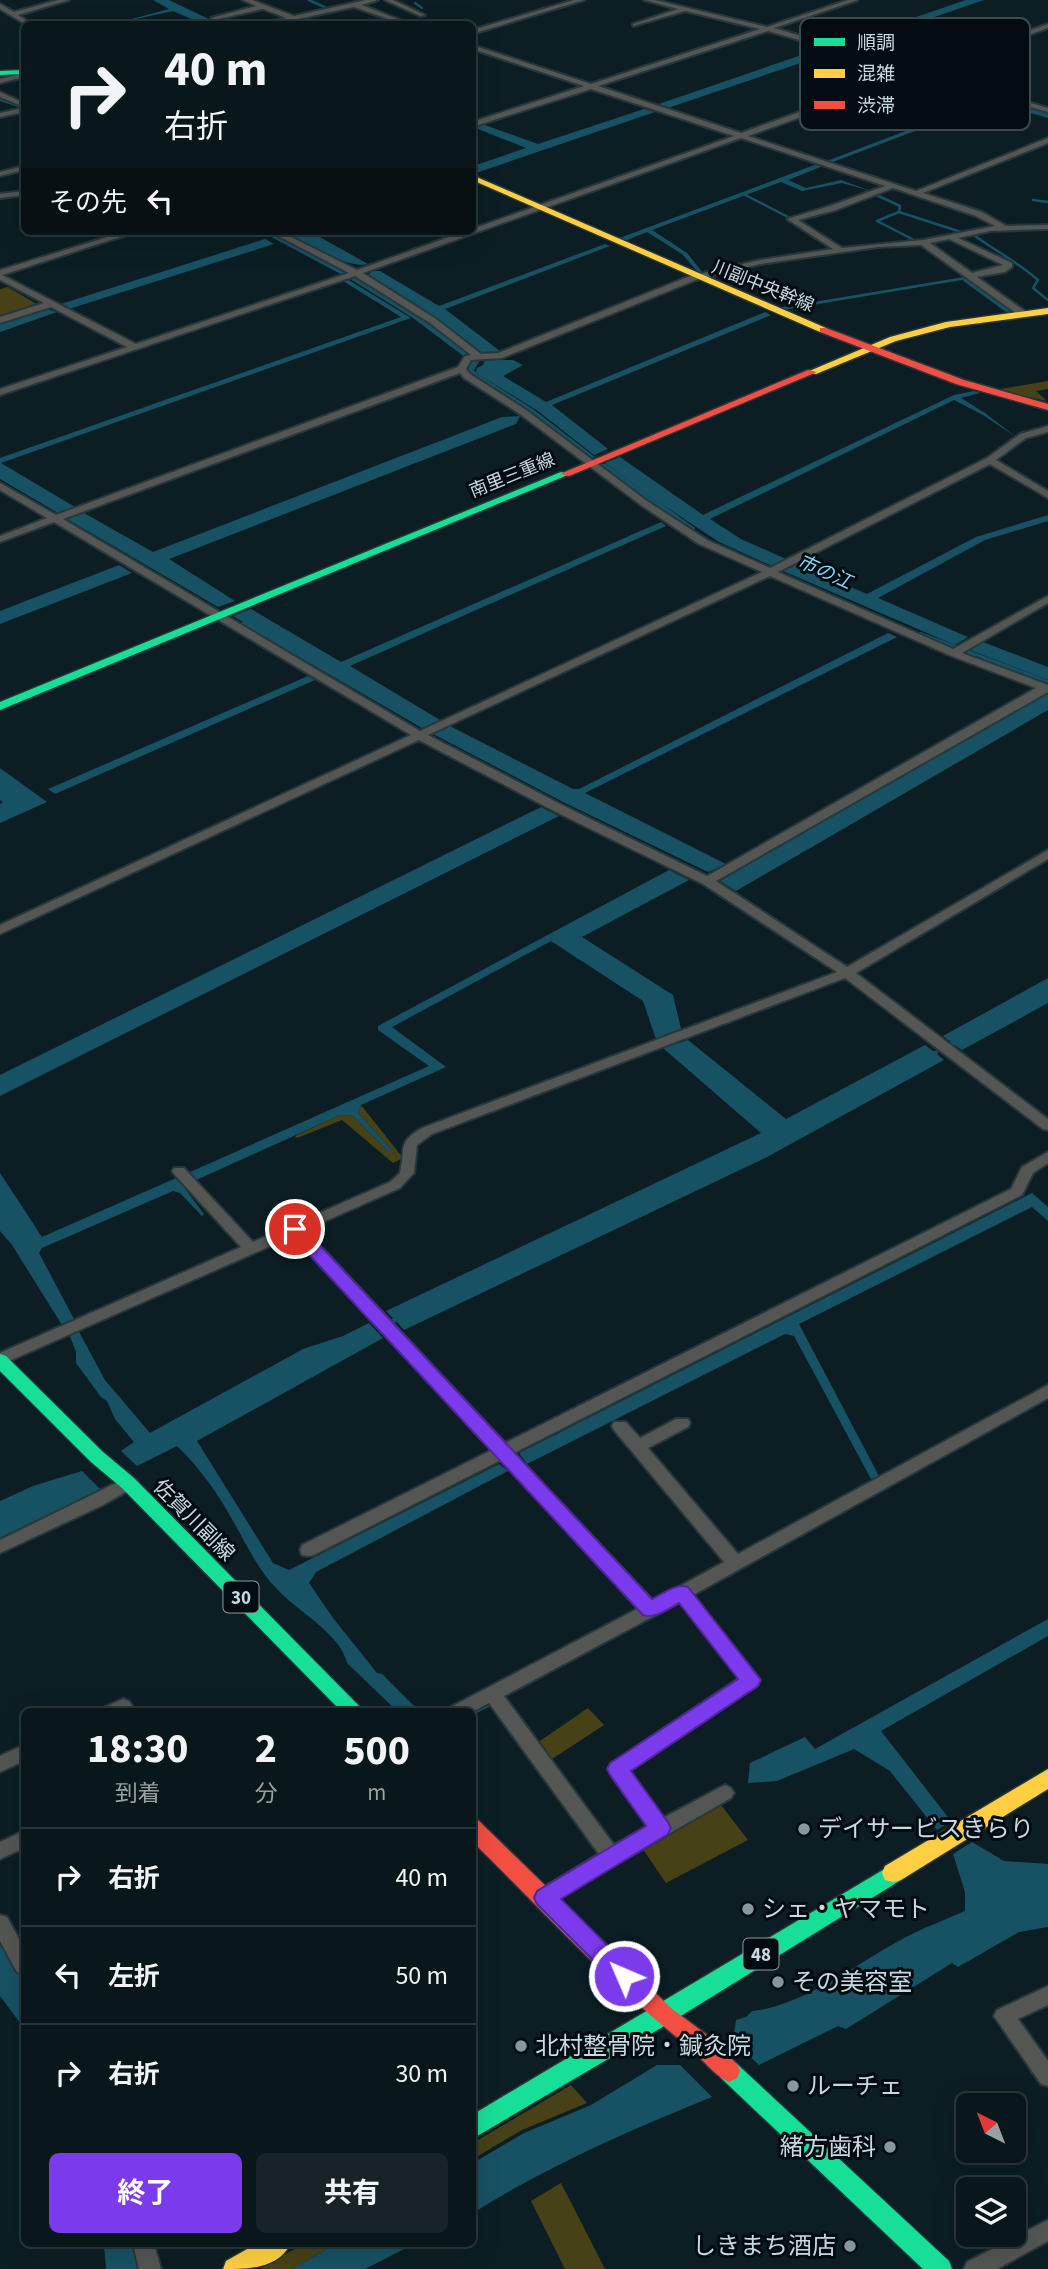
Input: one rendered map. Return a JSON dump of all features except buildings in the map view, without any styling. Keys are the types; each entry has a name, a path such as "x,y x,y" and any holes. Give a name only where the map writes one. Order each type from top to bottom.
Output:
{"street":[{"path":"13,14 66,0"},
{"path":"246,0 299,21"},
{"path":"214,18 274,0"},
{"path":"284,21 375,0"},
{"path":"388,0 422,15"},
{"path":"476,31 581,0"},
{"path":"647,0 800,38"},
{"path":"802,18 855,0"},
{"path":"356,5 399,21"},
{"path":"0,6 24,21"},
{"path":"635,25 685,9"},
{"path":"476,124 800,19"},
{"path":"1030,32 1048,26"},
{"path":"476,48 979,214 1004,228"},
{"path":"0,73 21,74"},
{"path":"0,81 21,75"},
{"path":"0,94 21,104"},
{"path":"1030,105 1048,110"},
{"path":"0,116 21,111"},
{"path":"476,231 800,114"},
{"path":"914,194 1048,140"},
{"path":"0,174 21,169"},
{"name":"川副中央幹線","path":"476,179 693,278 869,349 980,389 1048,407"},
{"path":"840,250 791,219 833,208 891,186"},
{"path":"0,196 21,193"},
{"path":"0,539 462,369 468,358 497,356 693,278 760,262 840,250 924,244 971,231 1048,227"},
{"path":"0,275 123,235"},
{"path":"280,235 426,317 480,358"},
{"path":"0,392 464,235"},
{"path":"950,237 1009,265 1002,270 969,276"},
{"path":"924,244 1023,314"},
{"path":"0,275 135,347"},
{"path":"0,320 50,304"},
{"name":"南里三重線","path":"0,706 869,349 923,329 1048,311"},
{"path":"462,369 467,376 523,412 590,463 703,542 1046,688"},
{"path":"0,930 772,571 990,460 1023,436 1048,429"},
{"path":"990,460 1048,495"},
{"path":"0,486 419,735 706,881 847,973 1048,1126"},
{"path":"958,651 1048,599"},
{"path":"706,881 1046,688"},
{"path":"0,1360 405,1178 410,1166 409,1146 413,1139 427,1131 847,973 1048,854"},
{"path":"308,1550 1017,1192 1027,1170 1048,1157"},
{"path":"185,1177 251,1249"},
{"path":"295,1229 650,1609"},
{"name":"佐賀川副線","path":"0,1360 97,1457 128,1483 351,1708"},
{"path":"464,1708 1048,1391"},
{"path":"637,1447 682,1423"},
{"path":"620,1426 735,1563"},
{"path":"0,1547 97,1501 128,1483"},
{"path":"660,1828 617,1769 751,1680 682,1592"},
{"path":"492,1693 611,1856"},
{"path":"0,1764 21,1754"},
{"name":"48","path":"476,2126 663,2015 1048,1778"},
{"path":"545,1898 611,1856 725,1793"},
{"path":"476,1831 663,2015 699,2042 940,2269"},
{"path":"0,1851 21,1840"},
{"path":"0,1923 21,1961"},
{"path":"1048,1995 1004,2016 1048,2077"},
{"path":"975,2269 1048,2230"},
{"path":"145,2247 150,2269"},
{"path":"235,2269 273,2247"}],"shaded area":[{"path":"8,287 40,306 0,319 0,289"},
{"path":"1048,381 1048,389 1036,391 1047,401 995,390"},
{"path":"361,1105 403,1158 393,1163 342,1120 297,1138 295,1136 340,1115 353,1116 389,1152 391,1149 358,1113"},
{"path":"588,1708 604,1725 549,1761 537,1743"},
{"path":"721,1805 748,1840 666,1883 642,1848"},
{"path":"571,2085 587,2103 522,2130 476,2157 476,2141"},
{"path":"561,2183 605,2269 565,2269 531,2201"},
{"path":"298,2247 331,2247 292,2269 260,2269"}],"water":[{"path":"153,0 169,0 213,21 196,21 173,11 124,21 169,9"},
{"path":"966,0 984,0 932,18 913,18"},
{"path":"800,56 800,63 665,109 653,106"},
{"path":"1030,107 1048,112 1048,118 1030,113"},
{"path":"644,109 655,112 476,173 476,165 526,148 476,126 482,124 538,144"},
{"path":"908,130 918,130 830,163 824,162"},
{"path":"817,164 823,166 788,180 806,188 841,180 871,191 842,183 802,191 781,182 652,230 687,253 703,273 699,273 682,254 647,232 622,242 617,239"},
{"path":"290,235 316,235 368,264 349,263"},
{"path":"265,239 274,244 69,309 61,304"},
{"path":"605,244 610,246 445,309 500,351 485,355 368,276 372,271 380,271 439,306"},
{"path":"964,277 1014,311 1006,312 962,280 783,310 777,308"},
{"path":"347,279 411,318 1,463 75,507 58,513 0,479 0,458 401,317 343,281"},
{"path":"47,309 57,312 0,332 0,323"},
{"path":"765,312 771,315 552,405 608,449 594,455 538,411 476,373 485,360 513,360 523,365 503,376 546,402"},
{"path":"974,391 980,393 961,398 1016,437 954,400 710,519 741,539 786,559 772,566 719,542 605,463 620,457 703,515 954,395"},
{"path":"520,416 516,424 169,559 235,601 218,607 67,519 84,513 153,552 502,417"},
{"path":"1048,515 1048,521 985,540 878,598 968,637 955,645 783,571 797,564 867,594 976,537"},
{"path":"661,522 666,526 350,666 440,720 422,728 240,623 243,622 233,616 251,609 341,662"},
{"path":"119,565 132,573 0,624 0,611"},
{"path":"888,633 897,637 585,793 726,864 708,872 565,803 433,734 450,726 573,789 579,789"},
{"path":"983,642 1048,667 1048,680 970,650"},
{"path":"308,676 315,680 55,794 48,789"},
{"path":"1043,694 1048,695 1048,710 736,891 720,881"},
{"path":"0,768 47,802 0,823 0,804 3,802 0,800"},
{"path":"541,807 559,816 0,1096 0,1075"},
{"path":"669,870 689,880 582,937 673,995 681,1029 656,1039 643,1001 551,941 392,1027 446,1067 361,1105 358,1113 391,1149 390,1153 353,1116 340,1115 183,1186 204,1214 202,1216 180,1193 173,1191 42,1248 39,1253 74,1319 62,1325 12,1245 0,1231 0,1173 42,1237 176,1178 179,1181 192,1175 190,1172 429,1066 378,1030 378,1026"},
{"path":"1048,978 1048,1003 962,1050 947,1044 951,1042 943,1036"},
{"path":"688,1040 786,1119 925,1045 933,1051 939,1051 937,1054 944,1060 767,1157 404,1330 391,1320 393,1318 386,1311 761,1133 663,1048"},
{"path":"1032,1193 1048,1207 1048,1221 1032,1207 799,1324 879,1476 871,1479 794,1336 785,1334 527,1464 519,1453"},
{"path":"369,1323 383,1338 197,1441 273,1563 289,1570 499,1464 508,1471 316,1572 309,1583 377,1673 382,1674 416,1708 394,1708 347,1663 343,1652 328,1633 272,1583 210,1485 177,1446 137,1466 121,1451 134,1442 115,1419 107,1401 101,1397 76,1363 76,1352 69,1334 78,1330 105,1380 150,1433 303,1349 343,1336"},
{"path":"82,1471 101,1490 0,1538 0,1501 33,1486"},
{"path":"1048,1619 1048,1636 881,1731 951,1821 937,1830 890,1771 854,1749 777,1781 748,1783 750,1763 805,1737 815,1749"},
{"path":"972,1842 1004,1861 1048,1864 1048,1927 1019,1932 958,1967 952,1963 846,2029 838,2026 759,2065 733,2041 736,2020 746,2017 752,2011 792,2001 910,1935 965,1911 965,1892 953,1854"},
{"path":"0,1942 21,1978 21,2024 0,1996"},
{"path":"657,2065 680,2065 712,2097 590,2150 476,2211 476,2161 524,2133 591,2105"},
{"path":"104,2247 135,2247 139,2269 106,2269"},
{"path":"331,2247 408,2247 365,2269 292,2269"}],"waterway":[{"path":"309,0 331,10"},
{"path":"415,3 422,8"},
{"name":"市の江","path":"0,98 21,106"},
{"path":"874,194 900,206 899,212"},
{"path":"745,195 790,218"},
{"path":"1033,200 1048,202"},
{"path":"899,212 961,232"},
{"path":"899,212 877,221 914,240"},
{"name":"市の江","path":"273,235 355,278 416,316 475,360 469,370 472,375 529,411 590,457"},
{"path":"975,236 1038,280 1033,288 1048,300"},
{"name":"市の江","path":"602,466 691,530"},
{"name":"市の江","path":"921,636 1048,684"},
{"path":"476,1710 490,1703"}],"traffic: fast":[{"path":"0,73 21,72"},
{"path":"0,706 565,474"},
{"path":"0,1360 97,1457 128,1483 351,1708"},
{"path":"476,2126 663,2015 893,1873"},
{"path":"729,2071 940,2269"}],"traffic: slow":[{"path":"476,179 823,330"},
{"path":"812,372 893,339 949,324 1048,311"},
{"path":"893,1873 1048,1778"},
{"path":"235,2269 273,2247"}],"traffic: jam":[{"path":"823,330 960,382 1048,407"},
{"path":"565,474 812,372"},
{"path":"476,1831 663,2015 699,2042 729,2071"}],"place":[{"name":"デイサービスきらり","path":"804,1829"},
{"name":"シェ・ヤマモト","path":"748,1909"},
{"name":"その美容室","path":"778,1982"},
{"name":"北村整骨院・鍼灸院","path":"521,2046"},
{"name":"ルーチェ","path":"793,2086"},
{"name":"緒方歯科","path":"890,2147"},
{"name":"しきまち酒店","path":"850,2246"}],"route":[{"path":"295,1229 650,1609 682,1592 751,1680 617,1769 660,1828 545,1898 624,1976"}]}
